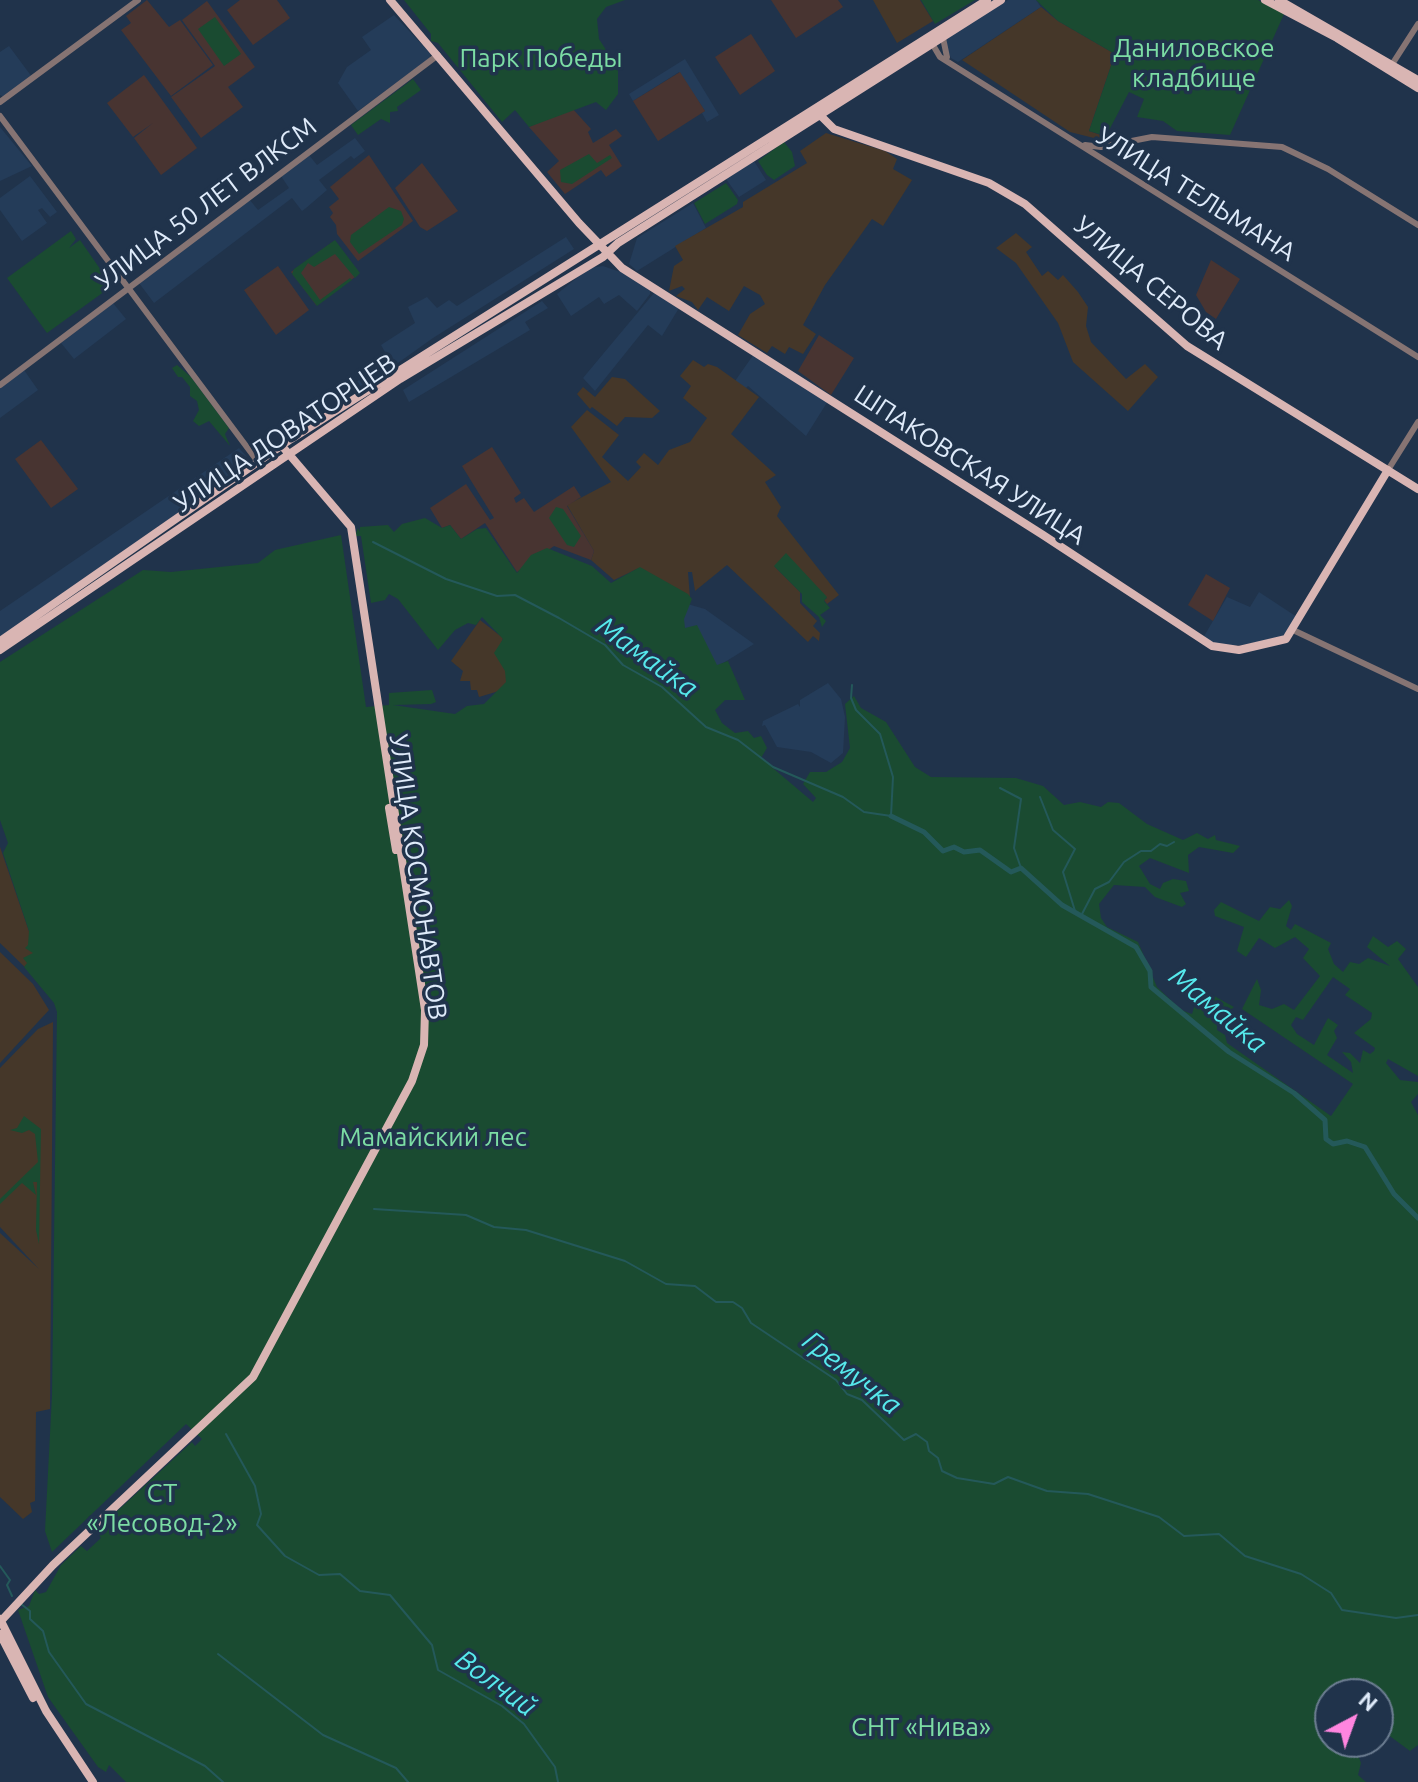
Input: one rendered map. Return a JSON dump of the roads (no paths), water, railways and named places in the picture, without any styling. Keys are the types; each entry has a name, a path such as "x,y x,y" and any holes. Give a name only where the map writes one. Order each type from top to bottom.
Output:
{"main road":[{"name":"ШПАКОВСКАЯ УЛИЦА","path":"390,0 579,223 603,256 1048,538 1212,646 1233,651 1273,644 1286,639 1293,630"},
{"name":"УЛИЦА ДОВАТОРЦЕВ","path":"286,453 601,242 820,112 929,42 987,0"},
{"name":"УЛИЦА ДОВАТОРЦЕВ","path":"929,42 1001,0"},
{"path":"1265,0 1418,80"},
{"path":"1279,0 1391,67 1418,88"},
{"name":"УЛИЦА ДОВАТОРЦЕВ","path":"0,641 245,472 286,453 603,256 897,62"},
{"path":"836,104 833,116 841,131"},
{"name":"УЛИЦА СЕРОВА","path":"820,112 841,131"},
{"name":"УЛИЦА СЕРОВА","path":"808,122 815,121 989,183 1025,204 1187,346 1418,489"},
{"name":"ШПАКОВСКАЯ УЛИЦА","path":"579,223 629,273"},
{"path":"261,466 286,453"},
{"name":"УЛИЦА КОСМОНАВТОВ","path":"0,1619 253,1377 421,1059 425,1010 351,527 286,453"},
{"name":"УЛИЦА ДОВАТОРЦЕВ","path":"0,650 261,466"},
{"path":"1293,630 1388,470"},
{"path":"0,1619 46,1711 93,1782"},
{"path":"0,1634 42,1713 87,1782"}],"street":[{"path":"0,102 138,0"},
{"path":"1391,67 1418,24"},
{"path":"944,36 942,46 947,59"},
{"name":"УЛИЦА ТЕЛЬМАНА","path":"929,42 947,59 1094,154 1418,357"},
{"name":"УЛИЦА ТЕЛЬМАНА","path":"929,42 947,59"},
{"name":"УЛИЦА 50 ЛЕТ ВЛКСМ","path":"0,385 438,55"},
{"path":"0,116 261,466"},
{"path":"1064,134 1096,148 1147,137 1282,147 1328,169 1418,225"},
{"path":"1388,470 1418,422"},
{"path":"245,445 258,454 286,453"},
{"path":"245,445 245,472"},
{"path":"1293,630 1418,689"}],"waterway":[{"name":"Мамайка","path":"373,542 446,579 497,596 515,595 559,618 605,645 623,665 662,687 706,727 738,740 773,767 843,797 864,812 891,816 893,777 880,734 856,710 851,698 852,685"},
{"path":"1000,788 1021,799 1014,848 1021,868"},
{"path":"1040,797 1053,830 1075,849 1063,872 1075,911"},
{"name":"Мамайка","path":"891,816 924,832 943,851 954,847 964,852 980,850 1011,872 1021,868 1062,905 1136,947 1150,971 1151,987 1229,1052 1294,1093 1325,1120 1326,1139 1333,1144 1347,1141 1365,1147 1394,1194 1418,1218"},
{"path":"1082,914 1095,889 1109,882 1124,862 1141,851 1151,851 1160,844 1167,846 1174,842"},
{"name":"Гремучка","path":"374,1209 466,1215 494,1227 526,1230 625,1261 666,1284 695,1286 716,1302 733,1302 742,1308 751,1323 836,1380 847,1394 862,1400 904,1440 916,1434 927,1442 929,1451 938,1458 942,1471 957,1478 994,1484 1008,1477 1047,1491 1088,1494 1159,1517 1184,1536 1219,1534 1245,1556 1301,1574 1331,1593 1342,1610 1396,1618 1418,1615"},
{"name":"Волчий","path":"226,1434 255,1486 261,1514 257,1525 285,1556 319,1575 340,1574 360,1591 390,1595 432,1645 438,1670 502,1706 524,1724 555,1767 558,1782"},
{"path":"0,1566 10,1580 7,1585 12,1596"},
{"path":"21,1604 30,1611 30,1619 43,1631 49,1652 86,1704 205,1766 223,1782"},
{"path":"218,1654 323,1735 396,1768 408,1782"}],"park label":[{"name":"Парк Победы","path":"541,58"},
{"name":"Даниловское кладбище","path":"1194,63"},
{"name":"Мамайский лес","path":"433,1137"},
{"name":"СТ «Лесовод-2»","path":"162,1508"},
{"name":"СНТ «Нива»","path":"921,1727"}]}
